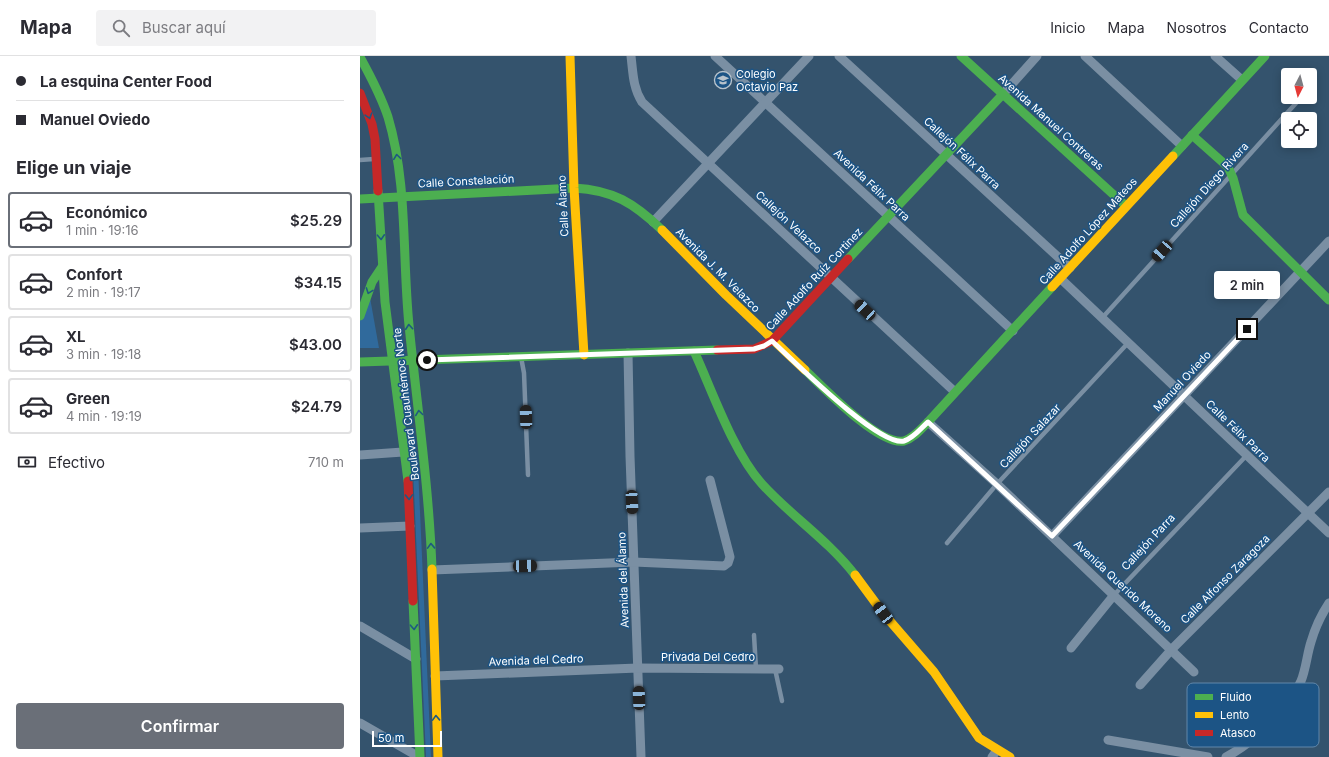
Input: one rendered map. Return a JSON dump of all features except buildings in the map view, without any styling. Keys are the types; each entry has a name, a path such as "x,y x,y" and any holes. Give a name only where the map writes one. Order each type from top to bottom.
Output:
{"main road":[{"name":"Calle Álamo","path":"570,56 574,188 584,355"},
{"name":"Avenida Manuel Contreras","path":"961,56 1126,206"},
{"name":"Calle Adolfo López Mateos","path":"928,422 1265,56"},
{"name":"Boulevard Cuauhtémoc Norte","path":"360,57 372,74 390,120 395,140 401,196 412,360 425,459 432,570 438,757"},
{"name":"Boulevard Cuauhtémoc Norte","path":"360,93 372,124 377,159 382,267 403,452 408,482 419,757"},
{"name":"Calle Adolfo Ruíz Cortinez","path":"360,362 754,349 764,346 772,341 831,279 1003,94"},
{"path":"1192,135 1228,167 1232,173 1238,206 1243,215 1329,300"},
{"name":"Calle Constelación","path":"360,199 574,188"},
{"name":"Avenida J. M. Velazco","path":"574,188 607,192 622,198 653,222 772,341 858,419 888,438 897,441 904,441 912,437 928,422"},
{"path":"360,316 372,282 382,267"},
{"path":"694,351 738,449 762,483 826,543 850,569 883,613 934,672 979,738 995,754 1010,757"}],"street":[{"name":"Callejón Velazco","path":"631,56 633,81 636,93 642,102 831,279 955,392"},
{"name":"Avenida Félix Parra","path":"716,56 888,217 1013,331"},
{"path":"653,222 809,56"},
{"name":"Callejón Félix Parra","path":"839,56 1070,268"},
{"name":"Calle Adolfo Ruíz Cortinez","path":"1003,94 1037,56"},
{"path":"1085,56 1182,146"},
{"path":"1215,56 1242,80"},
{"name":"Manuel Oviedo","path":"1052,536 1329,241"},
{"name":"Calle Félix Parra","path":"1061,279 1103,317 1246,456 1329,533"},
{"name":"Avenida del Álamo","path":"628,353 640,757"},
{"name":"Avenida Querido Moreno","path":"928,422 998,484 1172,649 1194,672"},
{"path":"360,455 403,452"},
{"path":"432,570 634,562 724,566 728,563 730,557 710,480"},
{"name":"Calle Alfonso Zaragoza","path":"1140,685 1172,649 1329,492"},
{"path":"360,528 410,526"},
{"name":"Callejón Parra","path":"1071,648 1114,595"},
{"path":"1300,683 1311,641 1319,620 1329,603"},
{"path":"360,626 416,659"},
{"name":"Privada Del Cedro","path":"638,668 777,669"},
{"name":"Avenida del Cedro","path":"435,676 638,668"},
{"path":"360,723 419,757"},
{"path":"1108,740 1208,757"},
{"path":"1226,757 1237,752 1243,747"}],"lane":[{"name":"Callejón Diego Rivera","path":"1103,317 1295,104"},
{"path":"360,160 377,159"},
{"name":"Callejón Salazar","path":"947,543 998,484 1129,342"},
{"path":"520,357 524,373 528,476"},
{"name":"Callejón Parra","path":"1114,595 1246,456"},
{"path":"754,635 756,669"},
{"path":"777,669 782,701"}],"shaded area":[{"path":"369,292 379,348 360,348 360,316"},
{"path":"412,448 418,467 431,757 426,757"}],"traffic: fast":[{"path":"961,56 1126,206"},
{"path":"1173,156 1265,56"},
{"path":"360,57 376,87 388,117 399,168 402,194 409,325 426,477 432,569"},
{"path":"848,259 1003,94"},
{"path":"1192,135 1228,167 1233,178 1243,215 1329,300"},
{"path":"360,199 574,188 588,189 612,195 632,205 662,230"},
{"path":"378,191 385,302 408,481"},
{"path":"360,316 372,282 382,267"},
{"path":"805,370 852,414 866,425 893,440 908,440 928,422 1052,287"},
{"path":"360,362 717,350"},
{"path":"694,351 732,438 751,471 773,496 821,539 855,575"},
{"path":"413,601 420,757"}],"traffic: slow":[{"path":"570,56 574,188 584,355"},
{"path":"1052,287 1173,156"},
{"path":"662,230 726,295 805,370"},
{"path":"432,569 438,757"},
{"path":"855,575 883,613 934,672 979,738 1010,757"}],"traffic: jam":[{"path":"360,93 372,124 375,139 378,191"},
{"path":"717,350 754,349 772,341 848,259"},
{"path":"408,481 413,601"}],"place":[{"name":"Colegio Octavio Paz","path":"723,80"}],"route":[{"path":"427,360 754,349 764,346 772,341 858,419 883,436 897,441 904,441 912,437 928,422 998,484 1052,536 1247,329"}]}
